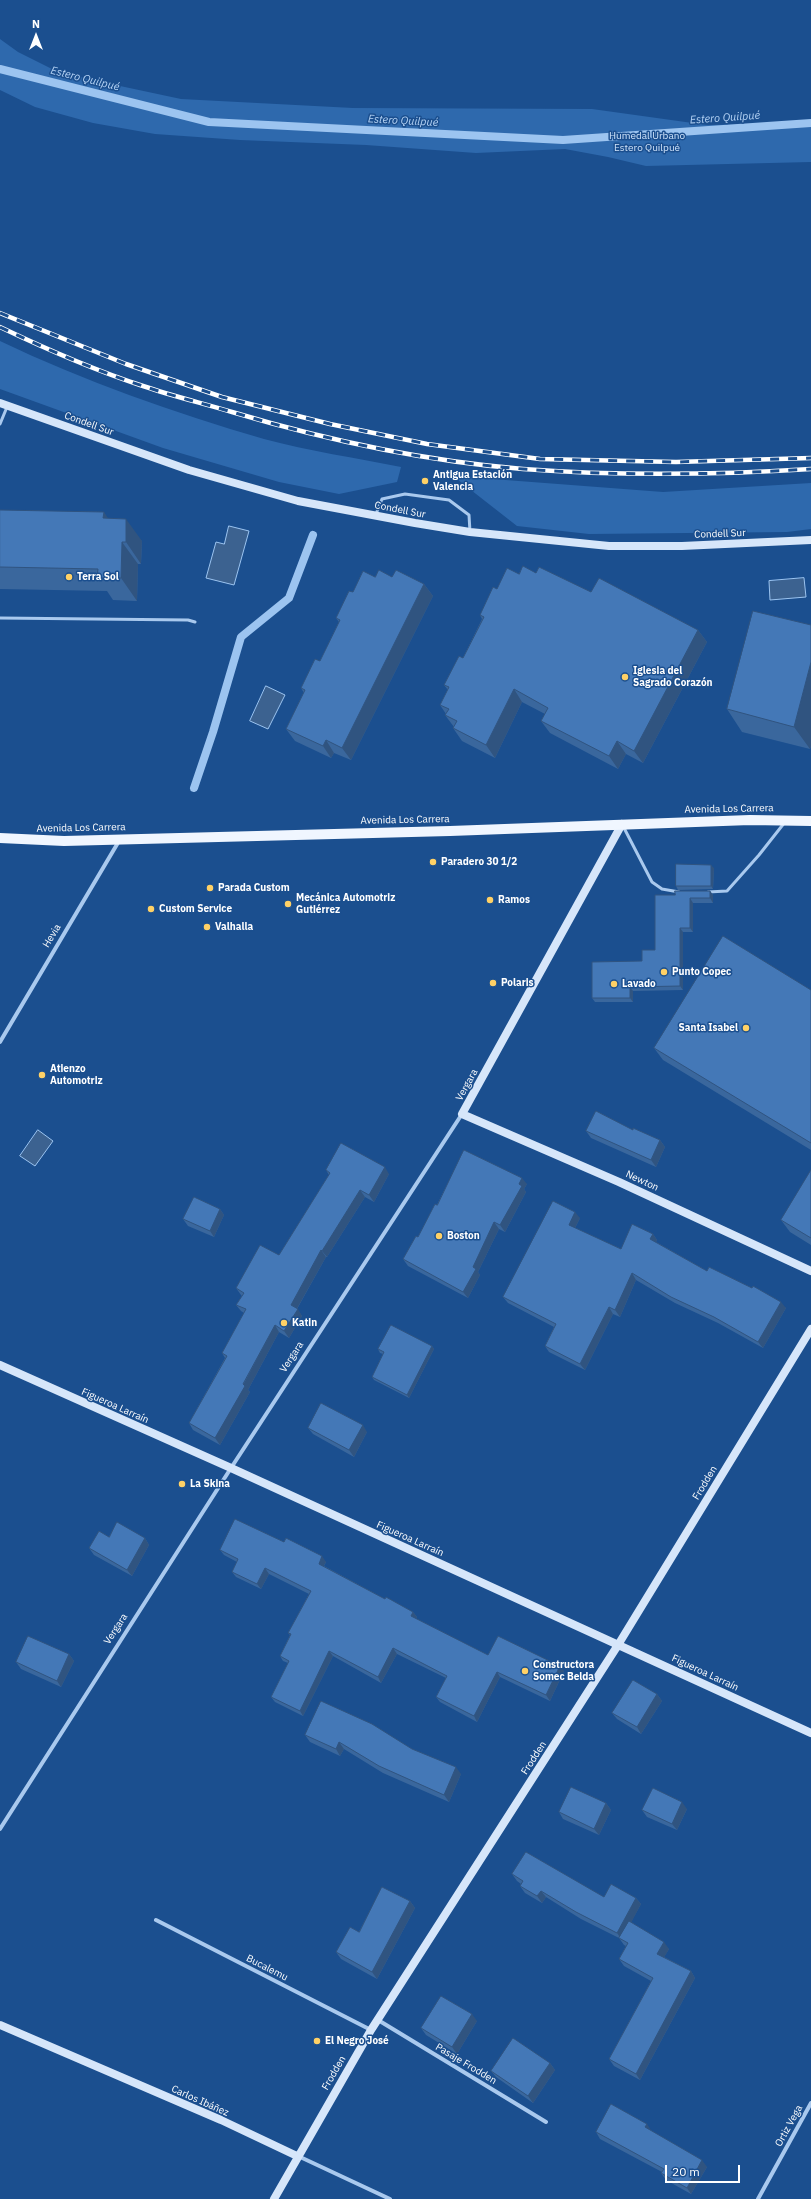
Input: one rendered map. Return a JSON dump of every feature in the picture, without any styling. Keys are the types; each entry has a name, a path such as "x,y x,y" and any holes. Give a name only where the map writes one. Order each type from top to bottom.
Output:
{"main road":[{"name":"Avenida Los Carrera","path":"0,838 64,841 444,832 750,820 811,821"}],"street":[{"name":"Condell Sur","path":"4,404 190,470 298,500 415,524 470,532 610,546 682,546 811,540"},
{"name":"Vergara","path":"0,1829 231,1468 462,1114 622,824"},
{"name":"Hevia","path":"0,1042 120,839"},
{"name":"Newton","path":"462,1114 619,1182 811,1271"},
{"name":"Frodden","path":"274,2199 297,2156 371,2030 618,1645 811,1328"},
{"name":"Figueroa Larraín","path":"0,1365 231,1468 811,1733"},
{"name":"Bucalemu","path":"156,1920 371,2030"},
{"name":"Pasaje Frodden","path":"378,2020 546,2122"},
{"name":"Carlos Ibáñez","path":"0,2025 221,2120 390,2199"},
{"name":"Ortiz Vega","path":"758,2199 811,2103"}],"lane":[{"path":"0,424 4,404"},
{"path":"375,515 382,499 405,494 449,500 469,515 470,532"},
{"path":"0,618 188,620 196,622"},
{"path":"704,893 726,891 759,855 786,821"},
{"path":"622,824 652,882 662,889 682,892"}],"green space":[{"name":"Humedal Urbano Estero Quilpué","path":"0,39 18,52 54,70 92,80 181,99 353,108 592,109 707,125 811,123 811,162 646,166 565,149 476,153 366,145 240,140 155,134 93,123 35,107 0,90"},
{"path":"0,341 97,383 230,429 298,447 401,467 397,482 339,494 279,482 163,448 0,389"},
{"path":"453,476 663,492 811,483 811,529 787,532 589,534 517,526"}],"shaded area":[{"path":"229,526 249,531 234,585 206,578 216,542 224,544"},
{"path":"804,578 806,597 770,600 769,581"},
{"path":"266,686 285,695 268,729 250,721"},
{"path":"38,1130 53,1141 35,1166 20,1156"}],"building":[{"path":"0,510 104,512 103,518 126,519 126,542 122,542 121,578 97,578 98,569 0,567"},
{"path":"523,566 536,573 539,567 591,592 599,578 698,630 634,751 617,741 609,756 541,721 548,708 514,689 486,745 453,728 457,721 445,715 449,709 440,705 449,687 444,685 459,656 463,658 484,617 480,615 493,587 497,589 507,568 519,574"},
{"path":"379,570 392,577 396,570 424,584 342,748 326,740 323,746 286,729 305,690 301,688 315,659 320,661 340,620 336,618 349,591 353,592 363,571 375,577"},
{"path":"753,611 811,625 811,662 794,727 727,709"},
{"path":"676,864 711,865 711,886 676,886"},
{"path":"675,891 710,891 710,898 690,898 690,928 680,928 680,986 630,987 630,998 592,998 592,962 642,961 642,950 655,950 655,895 675,895"},
{"name":"Santa Isabel","path":"723,936 811,990 811,1143 654,1048"},
{"path":"596,1111 633,1130 633,1128 660,1140 651,1160 586,1131"},
{"path":"341,1143 385,1167 369,1195 360,1190 322,1251 321,1250 291,1305 298,1309 284,1331 275,1325 243,1384 245,1386 215,1438 189,1423 227,1356 222,1353 246,1309 236,1305 244,1293 236,1288 260,1245 279,1255 330,1173 326,1170"},
{"path":"464,1150 522,1178 519,1184 522,1186 500,1225 494,1222 473,1267 476,1269 463,1292 403,1259 416,1236 418,1237 435,1204 437,1205"},
{"path":"811,1170 811,1238 781,1220"},
{"path":"194,1197 220,1209 210,1231 183,1219"},
{"path":"553,1201 575,1212 569,1225 621,1249 632,1224 653,1234 650,1239 707,1271 709,1267 752,1288 753,1286 781,1302 758,1342 714,1317 671,1297 632,1273 615,1310 609,1307 580,1364 545,1346 556,1324 503,1297"},
{"path":"391,1325 432,1346 407,1395 372,1377 384,1352 378,1349"},
{"path":"321,1403 363,1425 349,1450 308,1428"},
{"path":"235,1519 284,1542 286,1538 322,1556 319,1564 385,1599 386,1597 413,1612 411,1616 488,1655 498,1636 560,1666 546,1695 497,1672 474,1716 436,1697 447,1676 393,1648 378,1677 329,1651 300,1711 271,1697 289,1661 280,1656 291,1634 288,1633 311,1591 265,1568 257,1584 232,1572 238,1559 220,1550"},
{"path":"117,1522 145,1538 127,1570 89,1548 99,1531 109,1537"},
{"path":"28,1636 69,1654 57,1681 16,1662"},
{"path":"633,1680 657,1694 637,1727 612,1713"},
{"path":"321,1701 372,1724 412,1749 456,1767 444,1795 379,1766 339,1742 336,1749 305,1735"},
{"path":"571,1787 606,1803 594,1829 559,1812"},
{"path":"653,1788 682,1802 672,1824 642,1810"},
{"path":"526,1852 604,1897 611,1884 636,1898 617,1933 576,1912 541,1891 537,1896 520,1886 523,1881 512,1874"},
{"path":"382,1887 410,1901 372,1972 336,1952 350,1927 359,1932"},
{"path":"629,1921 664,1942 657,1954 691,1971 636,2074 609,2059 653,1978 619,1959 628,1943 619,1938"},
{"path":"441,1996 472,2014 452,2047 421,2028"},
{"path":"513,2038 550,2063 528,2096 491,2071"},
{"path":"611,2104 647,2124 645,2127 702,2160 687,2188 661,2173 664,2169 596,2132"}],"waterway":[{"name":"Estero Quilpué","path":"0,69 209,122 563,140 811,123"},
{"path":"194,788 213,732 241,637 289,598 313,535"}],"railway":[{"path":"0,313 126,364 222,397 330,424 427,444 540,459 676,462 811,458"},
{"path":"0,327 88,366 154,390 303,432 412,455 449,461 523,469 595,473 739,473 811,469"}],"place":[{"name":"Antigua Estación Valencia","path":"425,481"},
{"name":"Terra Sol","path":"69,577"},
{"name":"Iglesia del Sagrado Corazón","path":"625,677"},
{"name":"Paradero 30 1/2","path":"433,862"},
{"name":"Parada Custom","path":"210,888"},
{"name":"Ramos","path":"490,900"},
{"name":"Mecánica Automotriz Gutiérrez","path":"288,904"},
{"name":"Custom Service","path":"151,909"},
{"name":"Valhalla","path":"207,927"},
{"name":"Punto Copec","path":"664,972"},
{"name":"Polaris","path":"493,983"},
{"name":"Lavado","path":"614,984"},
{"name":"Santa Isabel","path":"746,1028"},
{"name":"Atienzo Automotriz","path":"42,1075"},
{"name":"Boston","path":"439,1236"},
{"name":"Katin","path":"284,1323"},
{"name":"La Skina","path":"182,1484"},
{"name":"Constructora Somec Belda","path":"525,1671"},
{"name":"El Negro José","path":"317,2041"}]}
